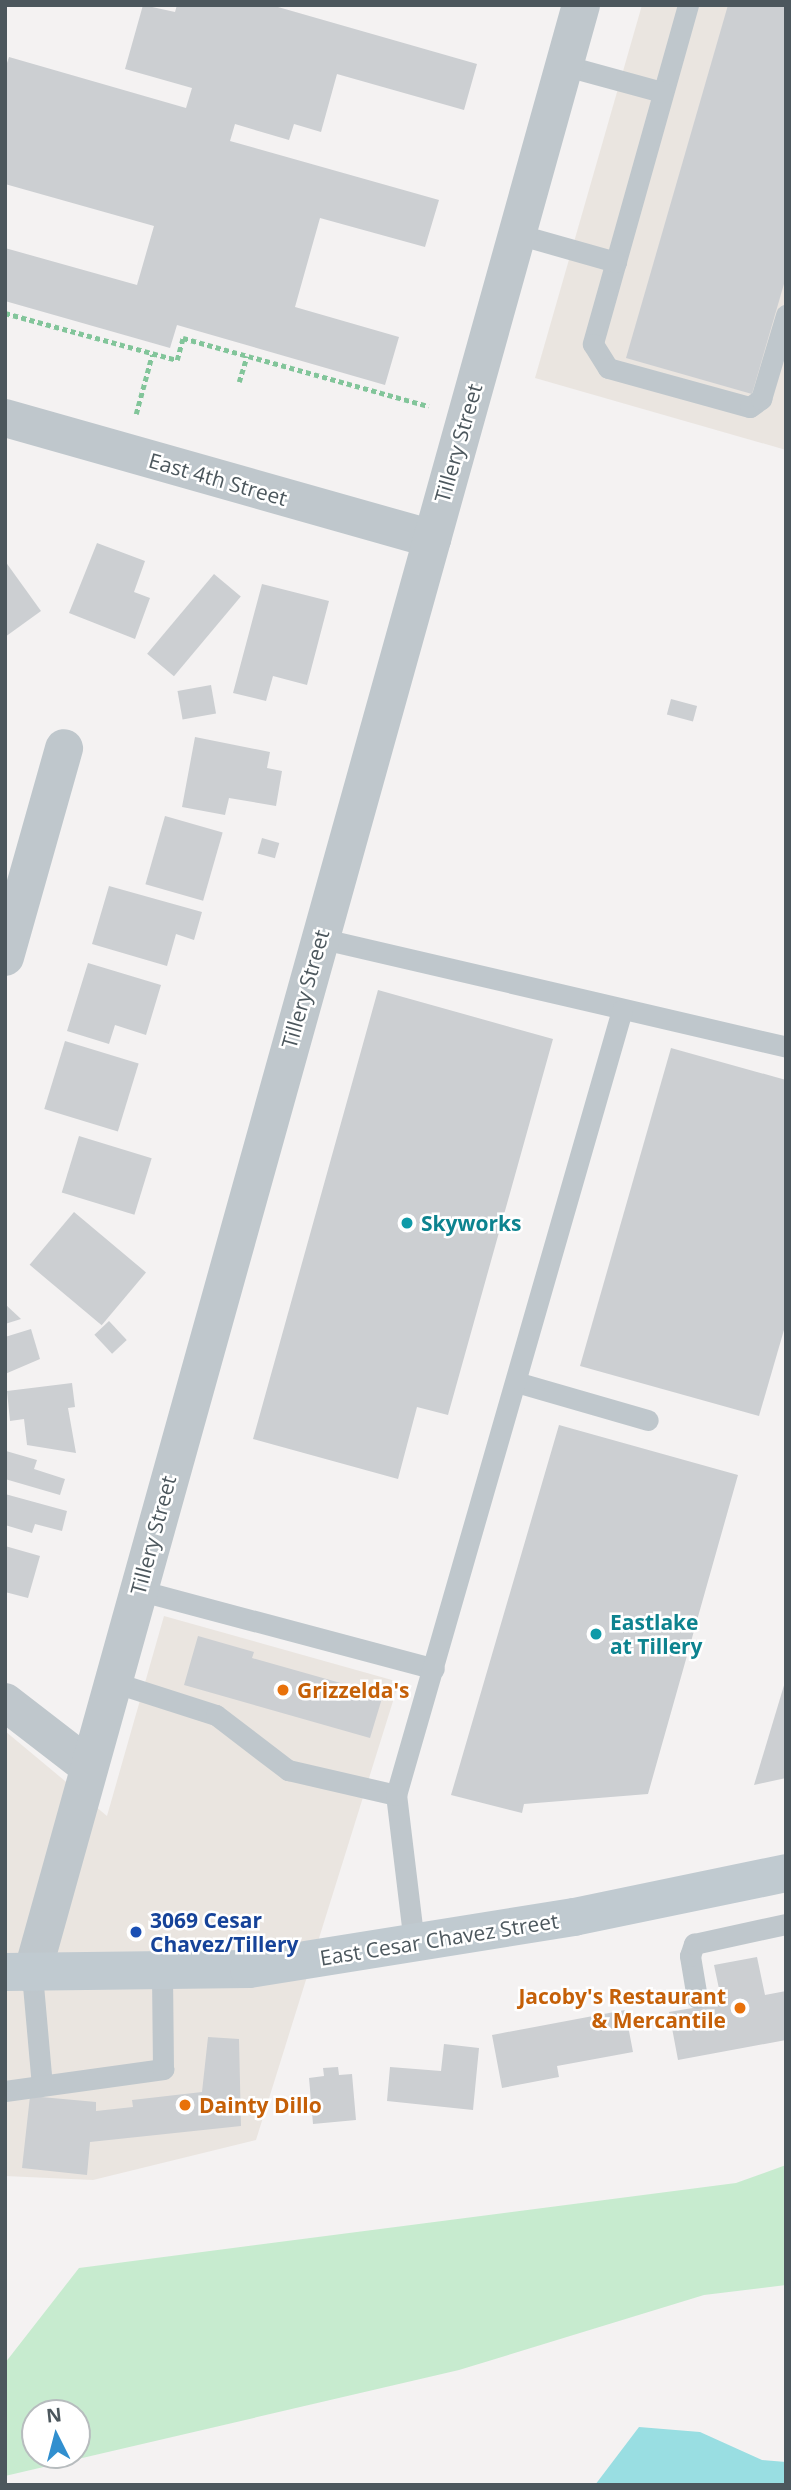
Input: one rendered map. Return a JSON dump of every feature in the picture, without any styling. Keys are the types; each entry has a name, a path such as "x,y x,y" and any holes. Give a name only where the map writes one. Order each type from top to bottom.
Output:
{"main road":[{"name":"East Cesar Chavez Street","path":"19,1973 248,1969 574,1917 786,1873"}],"street":[{"name":"Tillery Street","path":"19,1973 89,1767 581,5"},
{"name":"East 4th Street","path":"5,418 432,539"},
{"path":"8,935 64,748"},
{"path":"5,1702 89,1767"}],"lane":[{"path":"688,5 593,344 608,368 750,407 761,399 786,316"},
{"path":"563,65 662,92"},
{"path":"517,233 616,262"},
{"path":"319,938 786,1047"},
{"path":"414,1943 396,1795 622,1010"},
{"path":"516,1382 648,1420"},
{"path":"138,1590 434,1669"},
{"path":"113,1682 216,1715 288,1770 396,1795"},
{"path":"697,1998 690,1956 694,1944 786,1924"},
{"path":"5,2091 163,2069 162,1971"},
{"path":"19,1973 41,2086"}],"path":[{"path":"5,313 177,360 183,338 429,406"},
{"path":"136,414 152,355"},
{"path":"239,382 247,356"}],"shaded area":[{"path":"642,5 786,5 786,450 535,378"},
{"path":"164,1616 399,1682 256,2140 93,2180 5,2176 5,1731 107,1816"}],"green space":[{"path":"786,2165 786,2285 704,2295 459,2370 91,2456 91,2399 21,2399 21,2469 35,2469 5,2476 5,2363 79,2268 736,2183"}],"water":[{"path":"639,2427 700,2432 762,2460 786,2462 786,2485 595,2485"}],"building":[{"path":"143,5 175,12 177,5 271,5 477,64 464,110 337,74 321,132 294,124 289,140 235,124 230,141 439,200 425,247 320,218 295,307 399,337 385,385 177,325 170,348 5,301 5,248 137,285 154,226 5,184 5,69 9,57 186,108 192,88 125,69"},
{"path":"728,5 786,5 786,277 752,394 626,358"},
{"path":"97,543 145,561 134,592 150,598 135,639 69,613"},
{"path":"5,561 41,611 5,637"},
{"path":"214,574 241,596 174,676 147,654"},
{"path":"262,584 329,601 307,685 273,676 266,701 233,693"},
{"path":"211,685 216,714 183,719 178,691"},
{"path":"671,699 697,706 693,721 667,714"},
{"path":"195,737 270,752 267,768 282,771 276,806 229,798 225,815 182,807"},
{"path":"165,816 223,833 203,901 145,884"},
{"path":"262,838 279,843 275,858 258,853"},
{"path":"109,886 202,912 194,940 176,934 167,966 92,944"},
{"path":"88,963 161,985 146,1035 115,1025 109,1044 67,1031"},
{"name":"Skyworks","path":"378,990 553,1039 448,1415 417,1407 398,1479 253,1439"},
{"path":"65,1041 139,1064 118,1131 44,1109"},
{"path":"671,1048 786,1080 786,1323 759,1416 580,1366"},
{"path":"79,1136 152,1158 134,1215 62,1192"},
{"path":"74,1212 146,1272 102,1325 30,1265"},
{"path":"5,1304 21,1319 5,1324"},
{"path":"109,1321 127,1340 112,1354 94,1335"},
{"path":"31,1329 40,1359 5,1374 5,1337"},
{"path":"72,1383 75,1407 68,1408 76,1453 27,1445 24,1419 10,1421 7,1391"},
{"name":"Eastlake at Tillery","path":"559,1425 738,1475 648,1794 524,1804 522,1813 451,1795"},
{"path":"5,1442 6,1451 37,1460 34,1469 65,1479 60,1495 5,1479"},
{"path":"5,1494 67,1511 62,1531 35,1524 32,1533 5,1525"},
{"path":"5,1546 40,1556 28,1598 5,1592"},
{"name":"Grizzelda's","path":"198,1636 254,1652 252,1658 383,1695 370,1738 184,1685"},
{"path":"785,1682 786,1778 754,1785"},
{"name":"Jacoby's Restaurant & Mercantile","path":"757,1957 765,1995 786,1991 786,2040 678,2060 669,2012 722,2003 714,1965"},
{"path":"625,2010 633,2052 557,2066 559,2077 502,2088 492,2035"},
{"name":"Dainty Dillo","path":"208,2037 239,2039 241,2126 90,2142 87,2175 22,2168 30,2096 96,2102 96,2111 133,2107 132,2100 202,2092"},
{"path":"444,2044 479,2048 473,2110 387,2101 390,2067 441,2071"},
{"path":"338,2067 339,2075 352,2074 356,2120 313,2124 309,2078 324,2076 323,2068"}],"place":[{"name":"Skyworks","path":"407,1223"},
{"name":"Eastlake at Tillery","path":"596,1634"},
{"name":"Grizzelda's","path":"283,1690"},
{"name":"3069 Cesar Chavez/Tillery","path":"136,1932"},
{"name":"Jacoby's Restaurant & Mercantile","path":"740,2008"},
{"name":"Dainty Dillo","path":"185,2105"}]}
